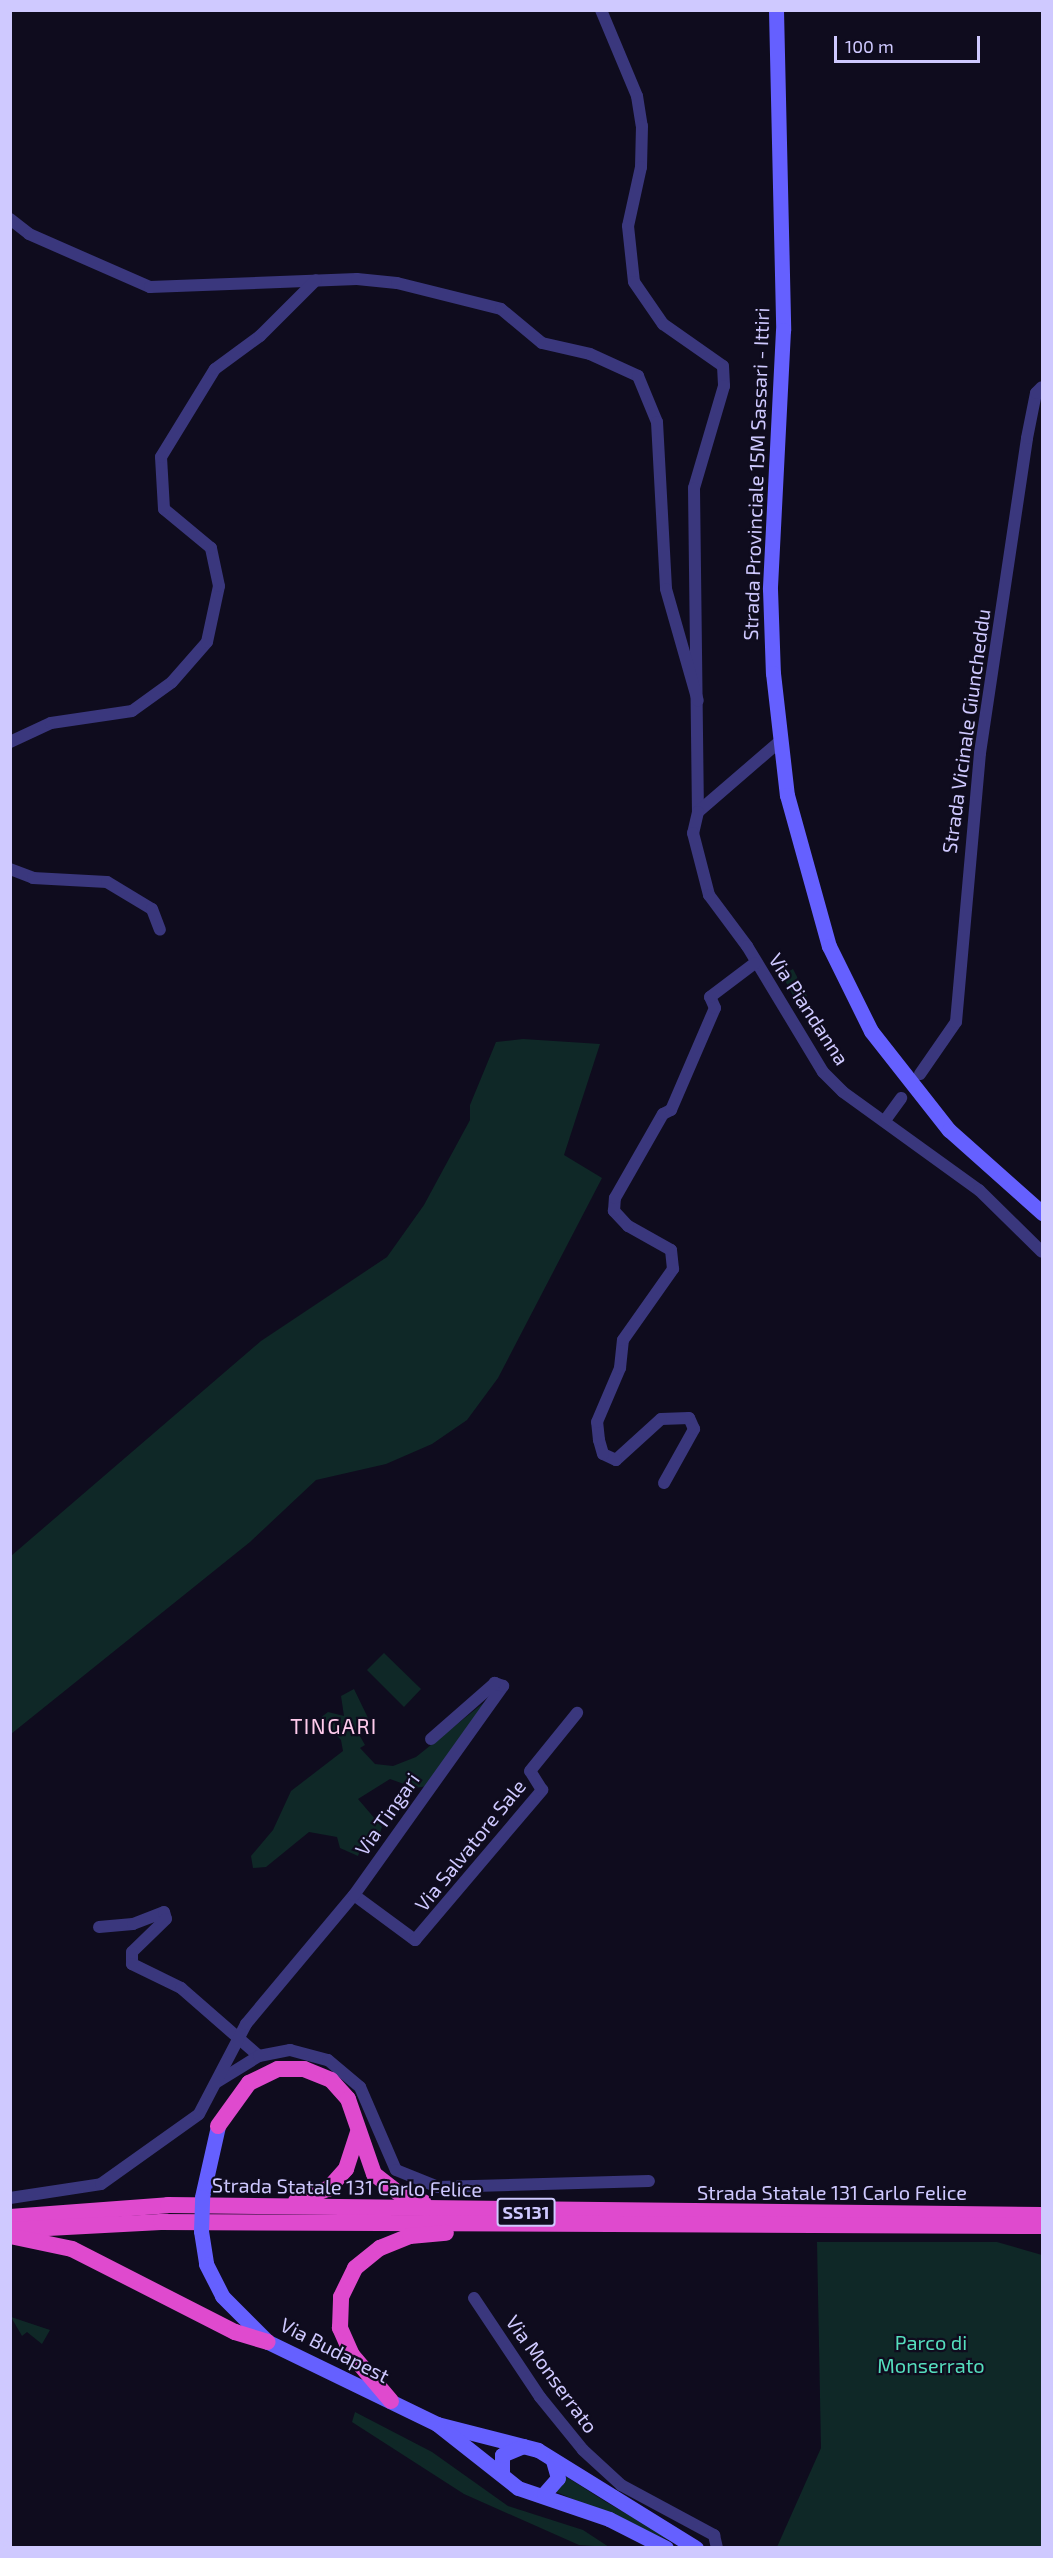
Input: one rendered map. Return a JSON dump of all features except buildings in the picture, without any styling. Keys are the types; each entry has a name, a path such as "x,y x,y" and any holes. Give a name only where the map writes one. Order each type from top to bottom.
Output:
{"highway":[{"path":"218,2126 249,2083 278,2068 304,2069 331,2080 359,2117 375,2174 403,2197 538,2212"},
{"path":"256,2206 306,2200 328,2189 357,2148 359,2117"},
{"name":"Strada Statale 131 Carlo Felice","path":"10,2217 168,2205 538,2212 1042,2215"},
{"name":"Strada Statale 131 Carlo Felice","path":"10,2230 161,2222 1042,2226"},
{"path":"391,2401 352,2355 340,2328 341,2297 355,2268 380,2248 410,2236 563,2225"},
{"path":"10,2236 72,2249 235,2332 268,2342"}],"main road":[{"name":"Strada Provinciale 15M Sassari - Ittiri","path":"776,10 783,330 770,589 779,742 803,867 850,996 910,1084 949,1130 1042,1213"},
{"name":"Via Budapest","path":"218,2126 202,2197 201,2231 206,2264 222,2296 268,2342 437,2424 518,2488 544,2494 666,2547"},
{"name":"Via Budapest","path":"437,2424 526,2446 696,2547"},
{"path":"502,2474 504,2453 526,2446"},
{"path":"544,2494 558,2478 553,2460"}],"street":[{"name":"Via Piandanna","path":"601,10 637,96 642,126 641,167 628,226 634,282 663,324 723,366 724,387 694,488 698,812 693,833 709,894 823,1072 843,1092 886,1119 978,1191 1042,1252"},
{"path":"10,219 29,234 150,287 316,280 397,283 501,309 542,343 590,354 638,376 657,422 661,552 685,666 698,701"},
{"path":"10,742 51,723 132,711 172,682 207,642 219,586 212,548 165,509 161,457 214,369 260,336 316,280"},
{"name":"Strada Vicinale Giuncheddu","path":"920,1074 956,1022 968,943 964,894 980,753 1027,438 1036,393 1042,387"},
{"path":"698,812 779,742"},
{"path":"10,869 33,878 106,882 126,890 152,909 160,930"},
{"path":"664,1483 694,1429 689,1418 661,1419 616,1460 603,1454 599,1440 597,1422 620,1368 623,1340 673,1269 671,1250 628,1226 614,1211 615,1198 663,1114 671,1110 716,1008 711,997 755,963"},
{"path":"886,1119 902,1098"},
{"name":"Via Tingari","path":"199,2114 217,2082 238,2035 354,1895 502,1686 495,1683 431,1739"},
{"name":"Via Salvatore Sale","path":"354,1895 410,1941 420,1936 542,1790 532,1768 577,1713"},
{"path":"99,1927 125,1926 164,1912 166,1919 132,1952 132,1964 181,1988 238,2035 259,2056 300,2050 346,2072 368,2100 379,2140 396,2170 414,2182 438,2187 649,2181"},
{"name":"Via Tingari","path":"217,2082 259,2056"},
{"path":"10,2198 101,2184 199,2114 218,2126"},
{"name":"Via Monserrato","path":"474,2298 540,2397 583,2450 621,2485 714,2535 717,2547"}],"green space":[{"path":"793,969 807,996 796,1001 782,975"},
{"path":"523,1039 600,1044 564,1155 602,1178 498,1378 467,1420 432,1444 386,1464 316,1480 250,1542 11,1734 11,1556 261,1341 387,1257 424,1205 470,1120 470,1105 496,1042"},
{"path":"384,1653 421,1689 404,1707 367,1670"},
{"path":"354,1689 369,1720 357,1731 365,1745 360,1748 375,1764 393,1766 416,1757 486,1701 428,1786 415,1788 390,1779 358,1799 382,1827 377,1841 363,1841 358,1856 340,1848 337,1837 309,1832 266,1867 253,1868 251,1856 273,1830 291,1791 343,1751 341,1740 320,1718 328,1712 344,1716 341,1696"},
{"name":"Parco di Monserrato","path":"817,2242 997,2242 1042,2255 1042,2547 777,2547 821,2448"},
{"path":"11,2317 50,2330 42,2344 27,2332 22,2336"},
{"path":"355,2412 432,2452 508,2506 583,2530 609,2547 579,2545 464,2494 352,2422"},
{"path":"562,2474 606,2502 685,2547 554,2491"}],"district":[{"name":"TINGARI","path":"334,1726"}]}
